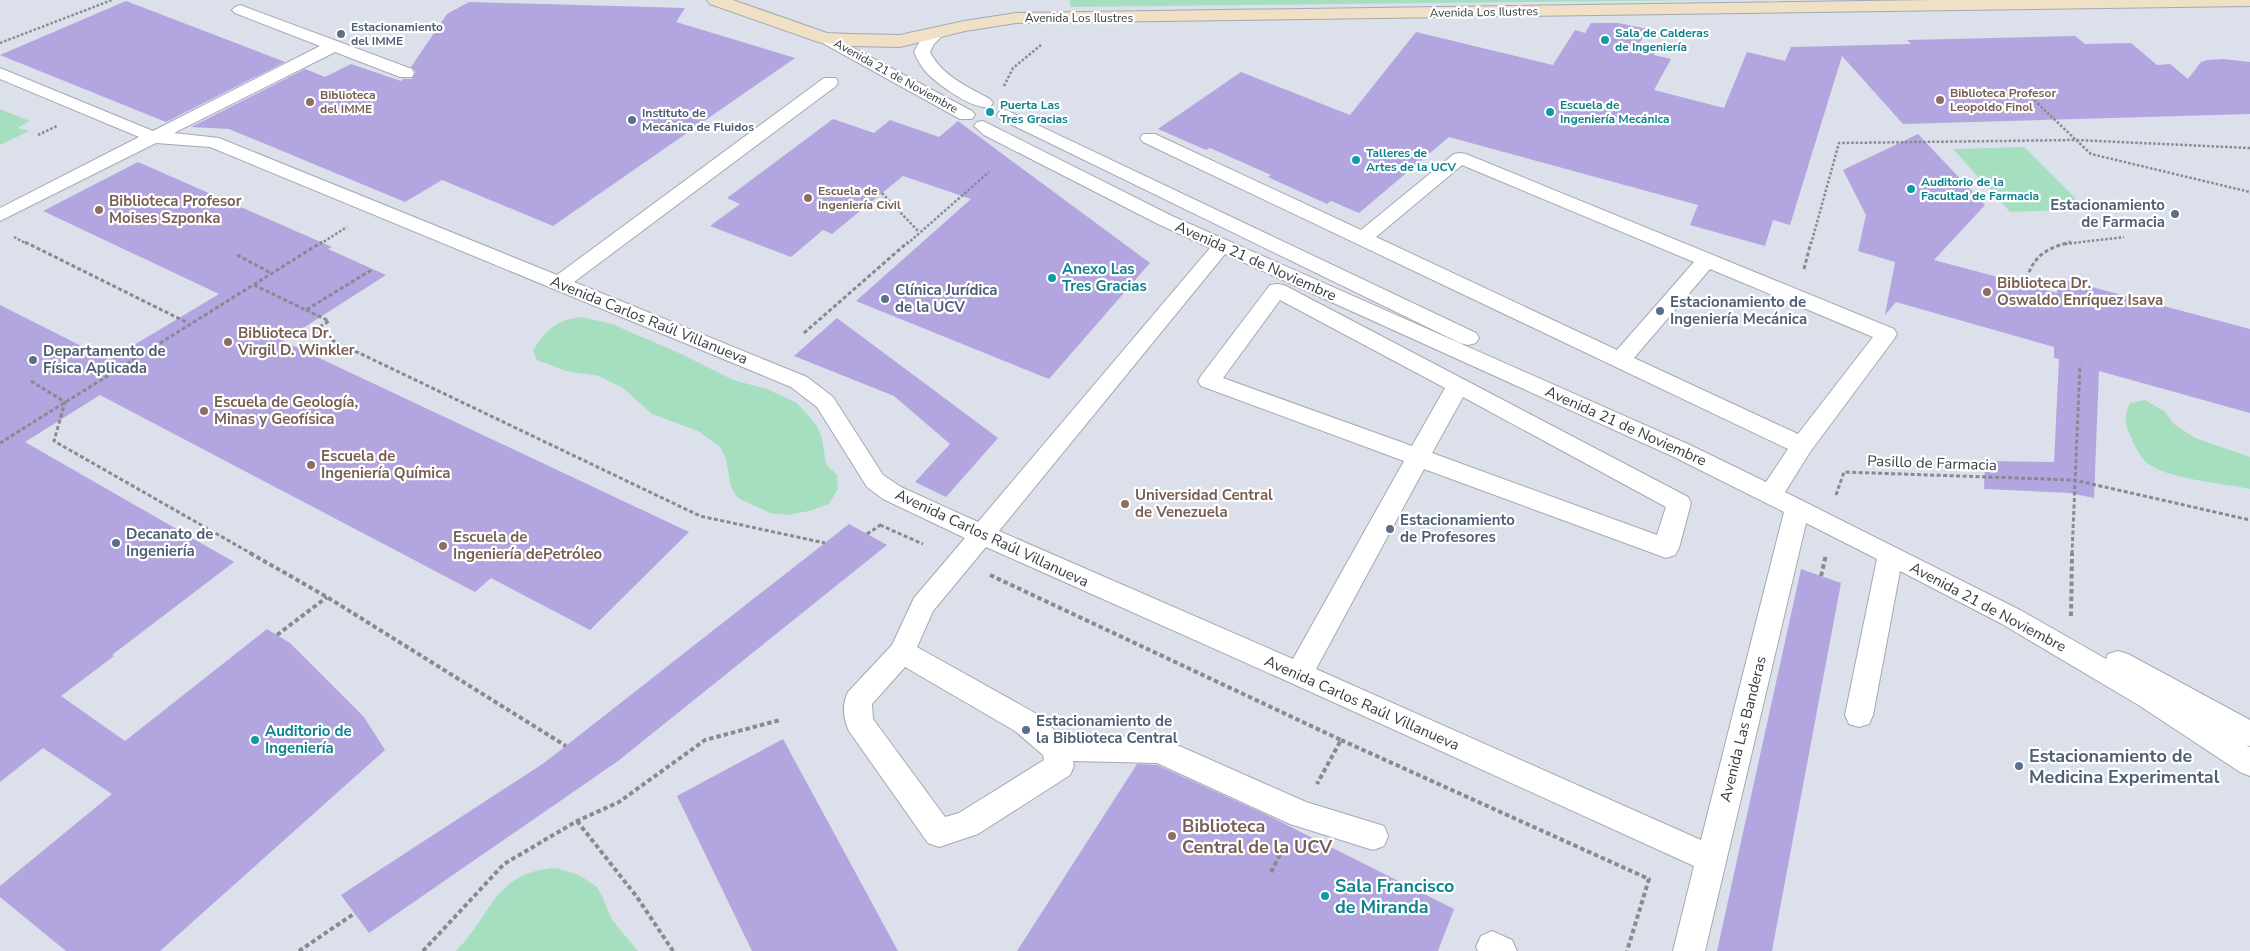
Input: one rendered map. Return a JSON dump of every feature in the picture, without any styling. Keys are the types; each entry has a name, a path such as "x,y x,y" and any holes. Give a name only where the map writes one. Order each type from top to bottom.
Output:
{"main road":[{"path":"722,2 770,1"},
{"path":"2206,1 2250,10"},
{"name":"Avenida Los Ilustres","path":"722,2 826,38 900,41 998,20 2250,1"}],"lane":[{"path":"240,10 406,73"},
{"name":"Avenida 21 de Noviembre","path":"937,34 927,42 922,52 925,60 931,68 946,80 984,103"},
{"name":"Avenida 21 de Noviembre","path":"826,38 974,121 990,132 1166,220 1682,451 1833,515 2026,614 2250,734"},
{"path":"0,215 333,46"},
{"name":"Avenida Carlos Raúl Villanueva","path":"0,74 153,137 213,142 798,382 815,393 829,407 857,456 875,481 892,493 926,510 1299,674 1711,859"},
{"path":"560,284 830,82"},
{"name":"Avenida 21 de Noviembre","path":"1006,115 1773,491 1797,508 2020,622 2150,698 2250,763"},
{"path":"1149,138 1802,446"},
{"path":"1362,239 1460,158 1886,334 1802,446 1773,491"},
{"path":"902,652 1025,722 1055,748 1060,766 967,824 940,833 859,722 858,700 902,652 923,605 1222,246"},
{"path":"1620,360 1707,260"},
{"path":"1276,290 1458,385 1679,503 1666,548 1209,381 1276,290"},
{"path":"1299,674 1458,385"},
{"name":"Avenida Las Banderas","path":"1688,951 1797,508"},
{"path":"1859,715 1890,555"},
{"path":"1055,748 1160,750 1302,814 1373,836"}],"path":[{"path":"0,43 112,0"},
{"path":"1003,89 1013,68 1036,48 1080,18"},
{"path":"2031,97 2091,154 2250,192"},
{"path":"1796,297 1839,143 2076,140 2250,148"},
{"path":"804,333 989,172"},
{"path":"882,193 919,232"},
{"path":"0,443 188,324 339,232"},
{"path":"9,235 188,324"},
{"path":"2026,285 2030,267 2051,248 2071,241 2124,237"},
{"path":"238,255 270,273"},
{"path":"306,310 374,269"},
{"path":"254,284 329,321 313,332 700,516 825,544"},
{"path":"2071,621 2074,480 2080,365"},
{"path":"31,381 65,402"},
{"path":"65,402 54,441 327,597 566,746"},
{"name":"Pasillo de Farmacia","path":"1833,515 1834,499 1844,472 2074,480 2250,520"},
{"path":"880,525 1341,740 1649,879 1627,951"},
{"path":"277,635 327,597"},
{"path":"423,951 504,864 577,820 619,802 705,740 780,720"},
{"path":"1271,872 1341,740"},
{"path":"577,820 637,897 673,951"},
{"path":"299,951 355,913"}],"green space":[{"path":"1070,0 1717,0 1070,7"},
{"path":"0,109 30,121 17,128 29,131 0,145"},
{"path":"2024,147 2086,209 2010,212 1953,149"},
{"path":"582,317 612,324 679,353 733,380 767,389 797,403 817,426 822,439 826,464 837,475 838,489 829,504 809,511 788,515 770,513 738,498 731,487 726,459 720,447 698,431 652,414 623,388 599,376 566,371 537,360 533,350 548,331 565,320"},
{"path":"2145,400 2164,411 2174,424 2195,438 2250,457 2250,489 2166,473 2146,462 2135,445 2126,421 2126,413 2130,403"},
{"path":"556,868 579,875 597,887 612,920 638,951 456,951 507,886 519,877 535,871"}],"building":[{"path":"126,1 285,62 166,122 0,55"},
{"path":"469,2 685,8 676,22 795,58 553,226 442,180 405,202 229,129 191,127 305,69 325,77 351,64 401,81 403,79 412,79 416,72 411,67 447,14"},
{"path":"1591,23 1618,23 1648,29 1638,46 1656,50 1654,55 1671,59 1654,90 1724,108 1747,52 1785,61 1791,47 1911,44 1907,40 2075,36 2085,44 2131,43 2157,65 2170,64 2188,79 2201,62 2208,60 2223,59 2250,62 2250,114 1903,124 1842,56 1790,225 1773,220 1765,246 1690,225 1698,205 1449,137 1359,213 1331,201 1327,204 1268,177 1271,175 1210,148 1206,150 1158,129 1241,72 1350,115 1416,32 1553,65 1575,30 1585,33"},
{"path":"833,119 874,133 890,120 939,137 958,121 1150,263 1049,379 856,301 971,199 903,176 832,234 823,230 791,257 710,226 740,204 727,198"},
{"path":"1918,134 1985,205 1934,260 2057,293 2058,278 2250,329 2250,413 2099,371 2094,498 2070,493 1984,489 1985,461 2054,462 2059,359 2054,358 2054,347 1896,302 1885,315 1895,262 1858,251 1866,215 1843,170"},
{"path":"138,162 332,247 328,249 386,275 283,341 689,532 590,630 491,578 475,592 100,395 25,442 234,562 61,696 125,741 267,629 290,643 364,717 385,750 160,951 66,951 0,897 0,886 112,794 43,748 0,782 0,305 109,360 219,294 43,211"},
{"path":"837,318 998,438 946,497 915,482 950,444 894,396 794,356"},
{"path":"849,524 887,545 618,761 369,933 341,895 544,763"},
{"path":"1801,569 1841,583 1772,951 1717,951"},
{"path":"783,739 898,951 752,951 677,796"},
{"path":"1137,764 1157,765 1265,814 1454,909 1438,951 1017,951"}],"place":[{"name":"Estacionamiento del IMME","path":"341,34"},
{"name":"Sala de Calderas de Ingeniería","path":"1605,40"},
{"name":"Biblioteca Profesor Leopoldo Finol","path":"1940,100"},
{"name":"Biblioteca del IMME","path":"310,102"},
{"name":"Puerta Las Tres Gracias","path":"990,112"},
{"name":"Escuela de Ingeniería Mecánica","path":"1550,112"},
{"name":"Instituto de Mecánica de Fluidos","path":"632,120"},
{"name":"Talleres de Artes de la UCV","path":"1356,160"},
{"name":"Auditorio de la Facultad de Farmacia","path":"1911,189"},
{"name":"Escuela de Ingeniería Civil","path":"808,198"},
{"name":"Biblioteca Profesor Moises Szponka","path":"99,210"},
{"name":"Estacionamiento de Farmacia","path":"2175,214"},
{"name":"Anexo Las Tres Gracias","path":"1052,278"},
{"name":"Biblioteca Dr. Oswaldo Enríquez Isava","path":"1987,292"},
{"name":"Clínica Jurídica de la UCV","path":"885,299"},
{"name":"Estacionamiento de Ingeniería Mecánica","path":"1660,311"},
{"name":"Biblioteca Dr. Virgil D. Winkler","path":"228,342"},
{"name":"Departamento de Física Aplicada","path":"33,360"},
{"name":"Escuela de Geología, Minas y Geofísica","path":"204,411"},
{"name":"Escuela de Ingeniería Química","path":"311,465"},
{"name":"Universidad Central de Venezuela","path":"1125,504"},
{"name":"Estacionamiento de Profesores","path":"1390,529"},
{"name":"Decanato de Ingeniería","path":"116,543"},
{"name":"Escuela de Ingeniería dePetróleo","path":"443,546"},
{"name":"Estacionamiento de la Biblioteca Central","path":"1026,730"},
{"name":"Auditorio de Ingeniería","path":"255,740"},
{"name":"Estacionamiento de Medicina Experimental","path":"2019,766"},
{"name":"Biblioteca Central de la UCV","path":"1172,836"},
{"name":"Sala Francisco de Miranda","path":"1325,896"}]}
